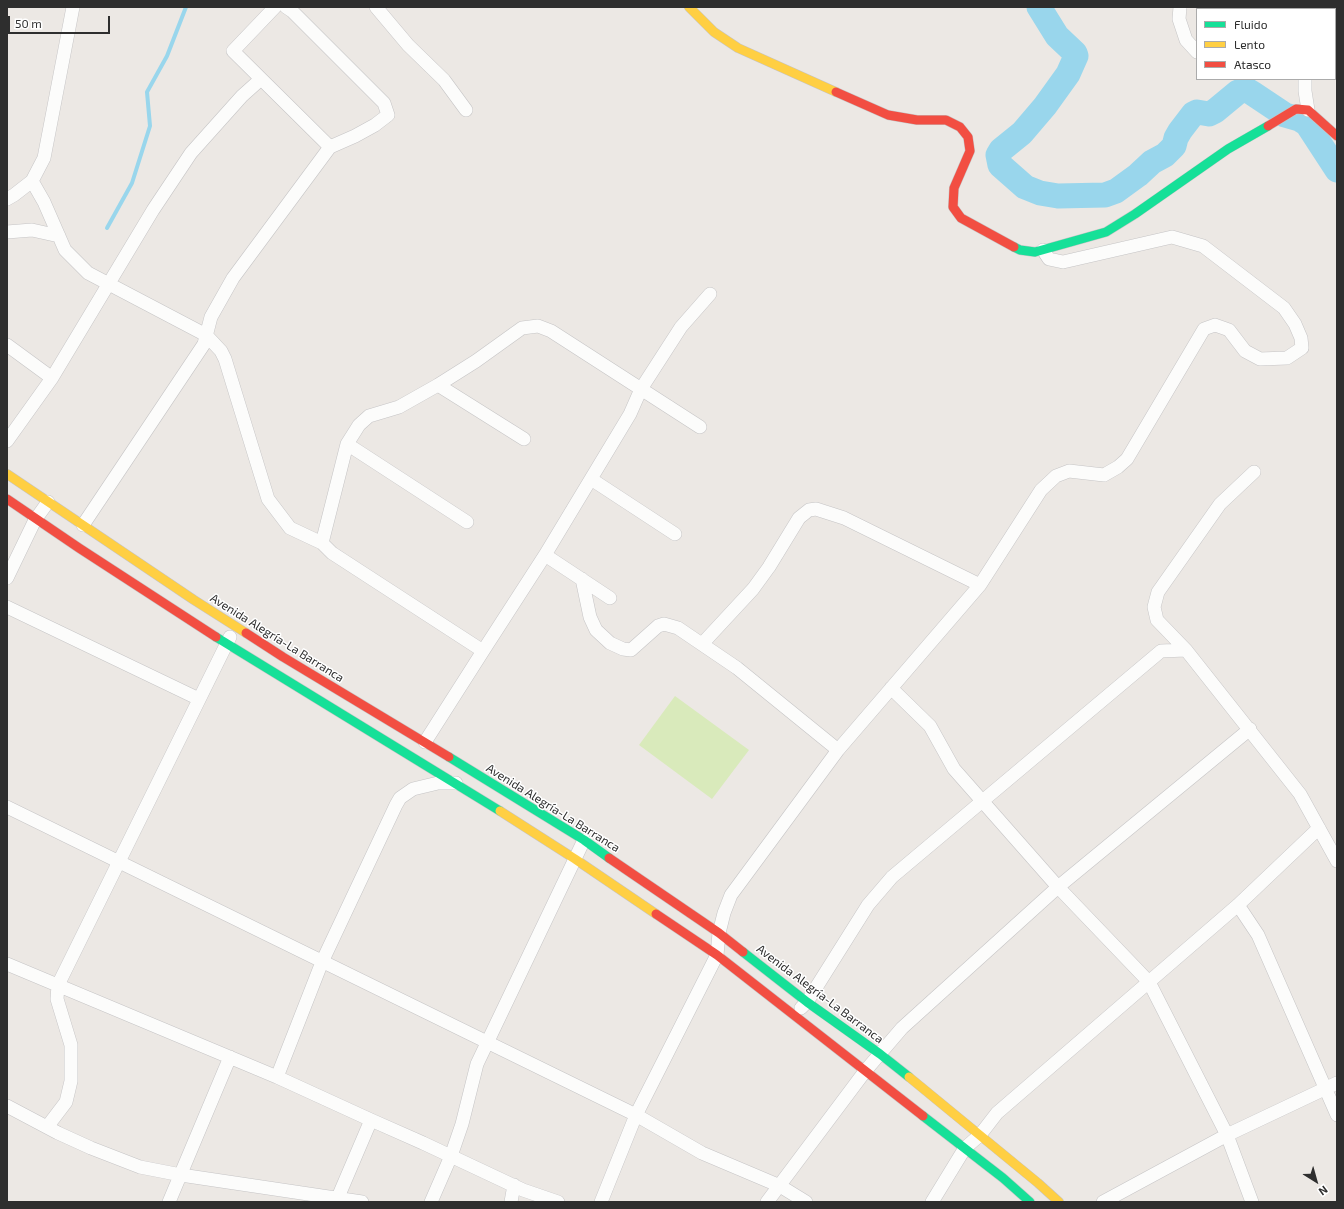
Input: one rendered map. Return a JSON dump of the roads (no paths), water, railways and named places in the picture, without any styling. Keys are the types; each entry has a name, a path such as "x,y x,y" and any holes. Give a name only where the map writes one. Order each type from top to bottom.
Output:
{"main road":[{"path":"689,7 714,32 738,48 888,115 917,120 946,120 960,127 968,138 970,152 954,188 953,207 961,218 1020,250 1035,252 1106,232 1135,214 1228,149 1296,109 1308,110 1337,136"},
{"name":"Avenida Alegría-La Barranca","path":"7,474 236,627 584,840 719,933 807,1002 880,1054 980,1135 1059,1202"},
{"path":"7,499 36,520 226,643 456,783 575,859 717,955 1004,1178 1030,1202"}],"street":[{"path":"7,199 32,182 44,158 73,7"},
{"path":"275,7 233,51 330,147"},
{"path":"83,525 204,344 211,317 233,278 330,147 375,125 388,115 384,103 292,11 286,7"},
{"path":"376,7 408,45 444,80 466,110"},
{"path":"1180,7 1179,19 1186,40 1196,51"},
{"path":"7,441 52,378 153,210 191,153 242,96 261,79"},
{"path":"1305,80 1308,110"},
{"path":"32,182 44,202 65,250 88,273 206,335 221,351 225,359 268,499 290,528 322,543 332,553 483,651"},
{"path":"7,232 32,230 59,236"},
{"path":"601,1202 636,1115 717,955 719,933 724,913 731,895 838,750 980,585 1040,490 1056,476 1070,471 1104,475 1118,467 1127,459 1204,329 1215,325 1229,330 1245,351 1260,359 1287,358 1302,348 1301,338 1295,324 1284,308 1203,246 1172,237 1063,262 1049,259 1043,250"},
{"path":"425,742 546,555 630,414 641,389 681,327 710,294"},
{"path":"322,543 347,444 359,425 369,416 400,407 438,386 522,328 538,326 551,331 700,427"},
{"path":"7,346 52,378"},
{"path":"438,386 524,439"},
{"path":"347,444 467,522"},
{"path":"1254,472 1220,504 1158,592 1154,607 1157,620 1186,650 1300,794 1337,861"},
{"path":"591,479 675,534"},
{"path":"7,578 36,520 48,502"},
{"path":"702,644 753,589 770,567 799,518 809,510 816,509 844,518 980,585"},
{"path":"546,555 610,598"},
{"path":"582,579 590,617 596,630 610,643 623,649 631,650 658,626 664,624 678,628 737,668 838,750"},
{"path":"7,607 199,699"},
{"path":"47,1128 66,1102 71,1081 71,1045 57,999 58,984 226,643 236,627"},
{"path":"794,1015 807,1002 868,905 892,876 1161,651 1186,650"},
{"path":"890,688 930,726 954,769 982,801 1058,887 1149,982 1227,1134 1252,1202"},
{"path":"767,1202 866,1070 902,1028 1058,887 1250,729"},
{"path":"277,1077 322,962 400,798 413,789 438,783 456,783 480,776"},
{"path":"7,808 636,1115 702,1154 780,1186 806,1202"},
{"path":"932,1202 965,1148 980,1135 997,1113 1238,905 1319,828"},
{"path":"431,1202 451,1156 462,1124 477,1064 584,840"},
{"path":"1238,905 1258,935 1331,1086 1337,1115"},
{"path":"7,964 58,984 277,1077 514,1185 558,1202"},
{"path":"169,1202 230,1058"},
{"path":"1103,1202 1227,1134 1331,1086"},
{"path":"7,1106 47,1128 91,1148 140,1167 337,1200 362,1202"},
{"path":"337,1200 371,1120"},
{"path":"512,1202 514,1185"}],"waterway":[{"path":"107,228 132,183 150,126 147,92 167,56 186,7"},
{"path":"1039,7 1057,36 1075,53 1076,56 1068,74 1045,106 1022,133 1001,150 998,155 1000,165 1025,187 1040,193 1058,196 1105,195 1116,191 1138,175 1152,162 1165,155 1174,146 1180,131 1193,114 1197,112 1209,114 1215,111 1238,92 1243,90 1247,90 1285,115 1299,119 1307,124 1337,170"}]}
